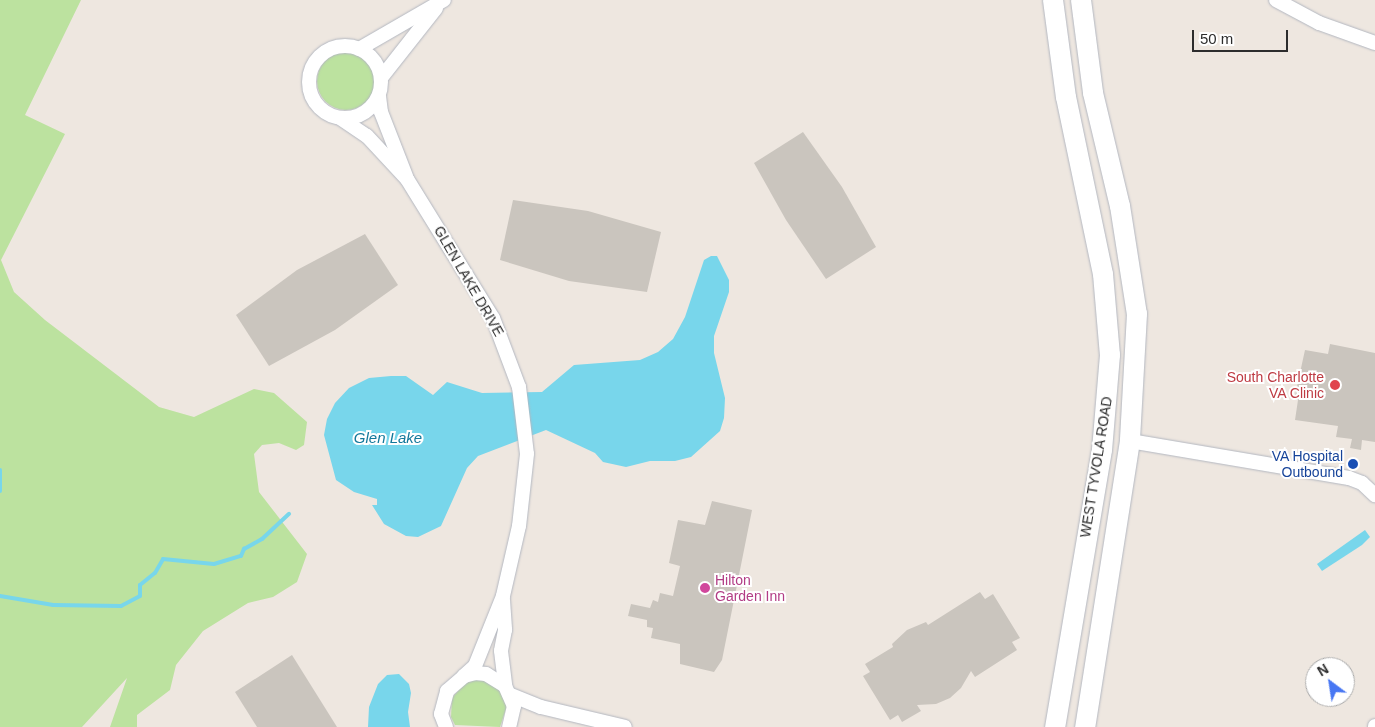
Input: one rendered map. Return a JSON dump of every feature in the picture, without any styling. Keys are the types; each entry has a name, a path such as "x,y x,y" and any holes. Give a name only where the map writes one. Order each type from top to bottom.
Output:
{"main road":[{"name":"WEST TYVOLA ROAD","path":"1053,0 1066,97 1092,214 1109,316 1108,394 1102,450 1055,727"},
{"name":"WEST TYVOLA ROAD","path":"1080,0 1094,93 1133,282 1137,324 1130,440 1085,727"},
{"path":"1109,316 1120,346 1118,425 1130,440"}],"street":[{"path":"1276,0 1319,23 1375,43"},
{"path":"359,49 376,63 381,78 379,96 364,113 340,118 318,107 310,90 311,71 326,51 336,47 359,49 441,3"},
{"path":"381,78 441,3"},
{"name":"GLEN LAKE DRIVE","path":"379,96 380,112 407,179 493,318 511,361 522,405 528,454 519,526 503,596 475,666 450,687 442,701 442,714 446,727"},
{"name":"GLEN LAKE DRIVE","path":"340,118 367,136 407,179"},
{"path":"1130,440 1356,480 1375,495"},
{"name":"GLEN LAKE DRIVE","path":"503,596 505,630 500,651 514,712 509,727"},
{"path":"464,676 486,674 508,691 541,707 625,727"}],"green space":[{"path":"0,0 81,0 25,115 65,134 1,260 14,292 45,320 159,407 194,417 254,389 274,393 307,422 304,445 296,450 279,443 262,445 254,454 259,492 307,554 297,582 273,597 248,603 203,631 176,665 170,690 137,715 137,727 110,727 127,678 82,727 0,727"},
{"path":"346,52 362,57 370,65 375,81 370,97 362,105 346,110 330,105 322,97 317,81 322,65 330,57"},
{"path":"473,680 483,680 500,689 507,706 500,727 455,725 451,717 452,698 464,684"}],"water":[{"name":"Glen Lake","path":"711,256 717,256 729,280 729,292 714,336 714,353 725,398 724,418 720,431 691,457 675,461 650,461 626,467 603,462 595,453 546,430 478,456 467,468 441,526 418,537 406,536 384,524 372,505 377,505 377,499 354,492 336,480 324,435 327,419 335,403 349,388 369,378 406,376 433,395 447,382 482,393 542,392 574,365 640,360 658,352 673,339 685,317 704,260"},
{"path":"1365,530 1370,537 1362,545 1322,571 1317,564"},
{"path":"399,674 409,684 411,693 408,712 410,727 368,727 369,707 378,684 387,675"}],"building":[{"path":"803,132 842,187 876,247 826,279 786,220 754,163"},
{"path":"513,200 588,211 661,232 647,292 569,281 500,260"},
{"path":"365,234 398,285 335,330 269,366 236,315 297,270"},
{"name":"South Charlotte VA Clinic","path":"1330,344 1375,353 1375,442 1362,440 1361,450 1350,448 1352,439 1336,437 1338,426 1295,420 1298,400 1294,400 1305,350 1328,354"},
{"name":"Hilton Garden Inn","path":"712,501 752,510 722,660 714,672 680,664 680,644 651,638 653,628 647,627 647,620 628,616 631,604 650,608 653,600 658,602 660,593 673,596 680,566 669,563 678,520 705,525"},
{"path":"980,592 985,599 993,594 1020,638 1012,642 1017,650 975,677 971,671 961,688 950,698 936,704 917,705 921,711 902,722 898,715 890,720 863,676 870,672 865,664 893,647 892,644 907,630 926,622 928,625"},
{"path":"292,655 337,727 257,727 235,692"}],"waterway":[{"path":"0,470 0,491"},
{"path":"0,596 53,605 121,606 140,596 140,585 155,573 163,559 214,564 241,556 244,549 262,539 289,514"}],"place":[{"name":"South Charlotte VA Clinic","path":"1335,385"},
{"name":"VA Hospital Outbound","path":"1353,464"},
{"name":"Hilton Garden Inn","path":"705,588"}]}
